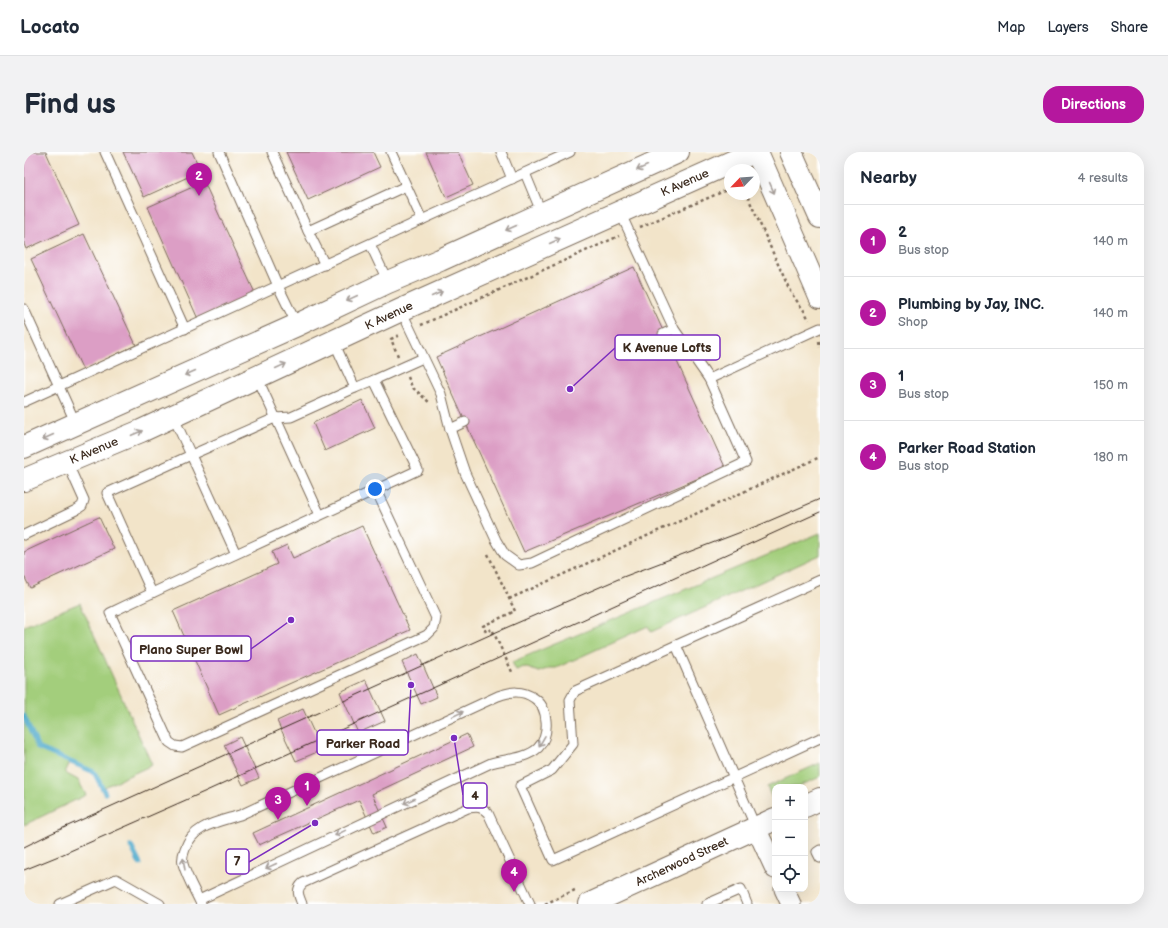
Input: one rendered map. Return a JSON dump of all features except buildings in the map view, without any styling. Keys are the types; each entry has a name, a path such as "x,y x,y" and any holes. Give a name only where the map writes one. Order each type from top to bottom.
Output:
{"main road":[{"name":"K Avenue","path":"24,480 141,431 401,310 756,152"},
{"path":"756,152 820,297"},
{"path":"791,152 820,217"},
{"path":"24,447 297,325 388,282 542,214 673,153"},
{"path":"388,282 401,310"},
{"path":"160,387 173,416"},
{"path":"808,805 820,799"},
{"name":"Archerwood Street","path":"590,904 766,823"}],"street":[{"path":"766,823 772,856"},
{"path":"785,892 791,904"}],"lane":[{"path":"105,152 185,329"},
{"path":"219,152 278,286 297,325"},
{"path":"272,152 325,265"},
{"path":"391,152 422,220"},
{"path":"501,152 512,179"},
{"path":"24,402 525,173 550,156 570,152"},
{"path":"525,173 542,214"},
{"path":"308,231 406,186"},
{"path":"401,310 440,394 465,473 499,545 505,555 519,565 532,562 746,462 709,379 674,329 620,212"},
{"path":"370,244 388,282"},
{"path":"24,309 76,424"},
{"path":"663,334 674,329"},
{"path":"709,379 817,330"},
{"path":"334,342 354,388"},
{"path":"152,593 107,493 275,418 291,417 423,358"},
{"path":"256,377 320,515"},
{"path":"374,380 418,470 110,613 169,742 175,746 182,747 427,635 434,628 436,618 376,490"},
{"path":"173,416 236,554"},
{"path":"450,429 465,422"},
{"path":"24,535 82,506 84,500 67,462"},
{"path":"820,580 676,646 575,690 570,700 573,744 552,770 520,786 553,860 820,738"},
{"path":"676,646 735,778 766,823"},
{"path":"509,692 527,694 536,699 542,708 546,719 547,731 544,740 537,748 528,754 491,763 381,813 200,902 187,876 183,862 187,842 191,836 199,830 240,815 509,692"},
{"path":"302,904 298,895 298,890 303,883 463,810 476,807 483,808 488,813 530,904"},
{"path":"820,850 817,852 820,858"},
{"path":"60,904 116,880 160,904"},
{"path":"707,904 741,889 747,904"}],"path":[{"path":"410,330 724,191"},
{"path":"750,200 791,293 817,330 820,347"},
{"path":"509,599 820,457"},
{"path":"513,674 498,645 492,629 486,632 483,626 515,611"},
{"path":"545,904 551,901"}],"green space":[{"path":"820,533 820,555 651,632 648,626 556,668 549,668 539,672 524,667 516,670 512,662"},
{"path":"80,603 152,765 102,788 94,772 70,762 65,773 78,780 86,795 24,825 24,626"},
{"path":"820,763 820,777 804,784 774,784"},
{"path":"772,785 772,798 767,787"}],"waterway":[{"path":"24,716 38,748 94,772 105,793"},
{"path":"131,846 140,864"}],"tram line":[{"path":"24,847 494,633 623,577 762,524 820,499"},
{"path":"24,870 204,792 820,512"}],"place":[{"name":"Plumbing by Jay, INC.","path":"199,196"},
{"name":"K Avenue Lofts","path":"570,389"},
{"name":"Plano Super Bowl","path":"291,620"},
{"name":"Parker Road","path":"411,685"},
{"name":"4","path":"454,738"},
{"name":"2","path":"307,806"},
{"name":"1","path":"278,820"},
{"name":"7","path":"315,823"},
{"name":"Parker Road Station","path":"514,892"}]}
